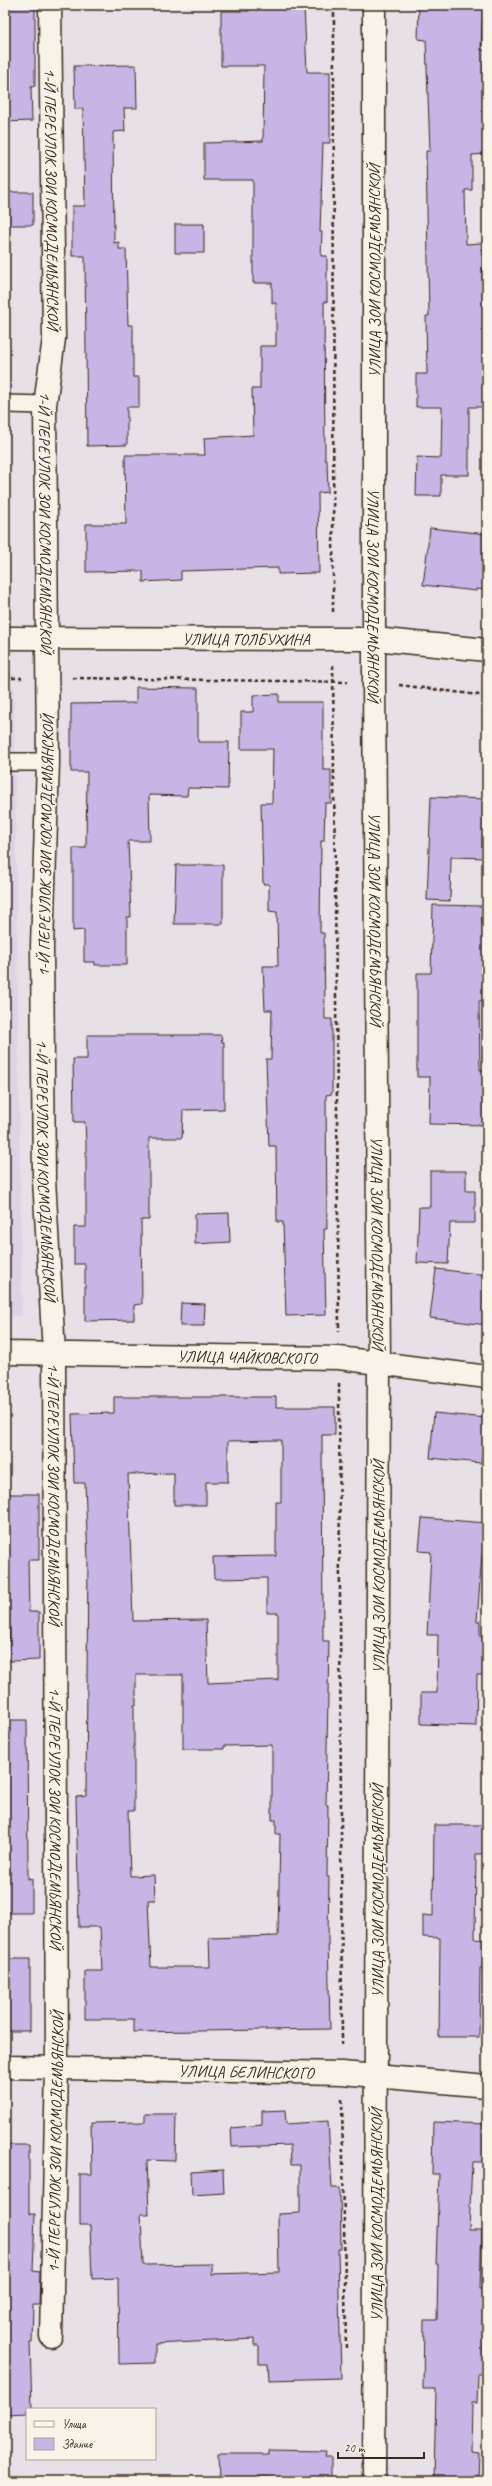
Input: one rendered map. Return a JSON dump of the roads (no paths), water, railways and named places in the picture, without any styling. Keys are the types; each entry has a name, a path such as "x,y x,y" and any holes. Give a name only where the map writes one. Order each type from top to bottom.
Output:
{"street":[{"name":"1-Й ПЕРЕУЛОК ЗОИ КОСМОДЕМЬЯНСКОЙ","path":"50,5 54,338 45,405 48,762 42,946 44,1179 54,1353 58,2068 51,2336"},
{"name":"УЛИЦА ЗОИ КОСМОДЕМЬЯНСКОЙ","path":"374,5 374,682 379,1363 374,2481"},
{"name":"УЛИЦА ТОЛБУХИНА","path":"5,638 374,639 487,650"},
{"name":"УЛИЦА ЧАЙКОВСКОГО","path":"5,1353 339,1358 487,1377"},
{"name":"УЛИЦА БЕЛИНСКОГО","path":"5,2067 342,2073 487,2086"}],"lane":[{"path":"5,404 45,405"},
{"path":"5,762 48,762"}]}
